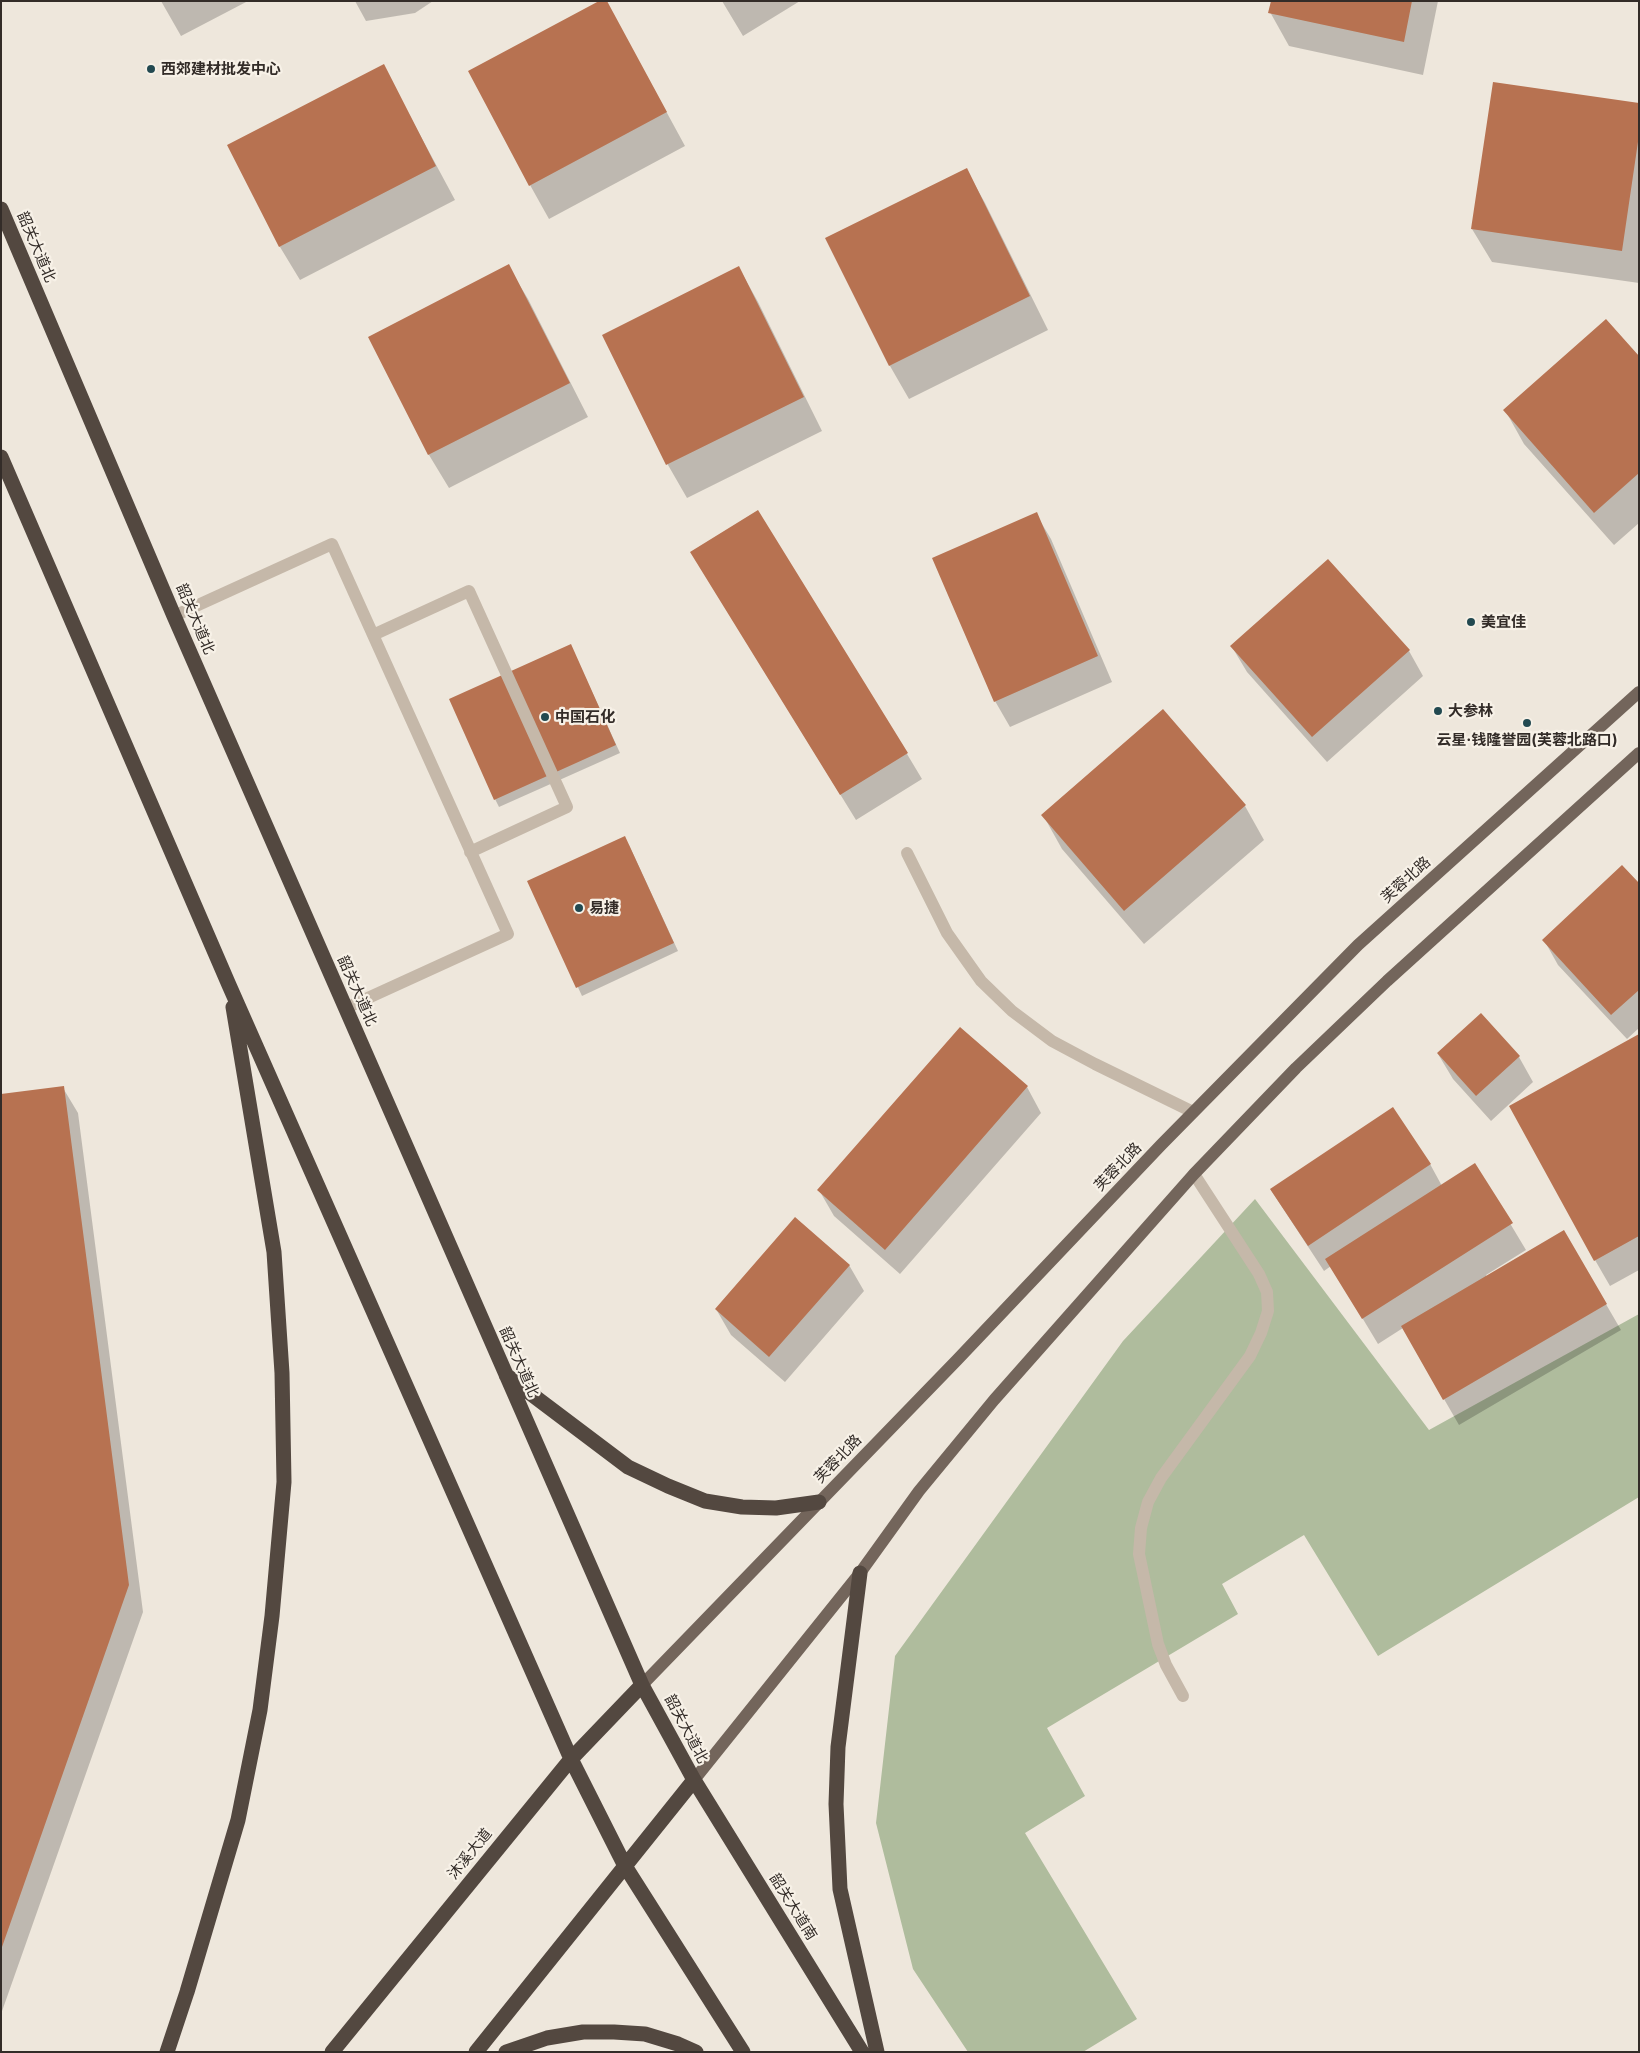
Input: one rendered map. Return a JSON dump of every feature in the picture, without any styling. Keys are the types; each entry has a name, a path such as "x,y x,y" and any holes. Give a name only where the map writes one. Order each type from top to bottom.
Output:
{"highway":[{"name":"韶关大道北","path":"1,209 174,616 642,1685 694,1780"},
{"path":"1,457 229,986 571,1759 625,1866 743,2052"},
{"path":"167,2052 187,1992 238,1820 260,1710 272,1616 284,1482 282,1373 274,1252 229,986"},
{"path":"505,1374 628,1467 668,1486 705,1501 742,1507 776,1508 819,1502"},
{"path":"860,1573 839,1737 836,1804 840,1888 877,2052"},
{"name":"沐溪大道","path":"332,2052 571,1759 642,1685"},
{"path":"476,2052 694,1780"},
{"name":"韶关大道南","path":"694,1780 862,2052"},
{"path":"506,2052 547,2038 591,2032 645,2034 678,2044 696,2052"}],"main road":[{"name":"芙蓉北路","path":"642,1685 1193,1112 1358,945 1639,692"},
{"path":"694,1780 860,1573 919,1491 994,1400 1194,1174 1296,1068 1386,981 1639,753"}],"lane":[{"path":"174,616 332,544 508,934 346,1008"},
{"path":"373,635 469,590 563,798 567,807 470,852"},
{"path":"908,853 947,933 981,981 1012,1011 1052,1041 1193,1112"},
{"path":"1184,1696 1166,1665 1158,1644 1139,1554 1140,1528 1148,1502 1161,1478 1250,1356 1262,1333 1268,1311 1267,1292 1259,1274 1194,1174"}],"green space":[{"path":"1255,1199 1429,1430 1639,1314 1639,1497 1378,1656 1304,1535 1222,1584 1238,1614 1047,1728 1085,1796 1025,1833 1137,2019 1083,2052 968,2052 913,1969 876,1823 895,1656 1123,1341"}],"building":[{"path":"599,1 607,1 667,112 529,186 468,71"},
{"path":"1271,1 1412,1 1404,42 1268,13"},
{"path":"384,64 436,166 279,247 227,145"},
{"path":"1493,82 1639,103 1639,135 1622,251 1471,229"},
{"path":"967,168 1030,296 889,366 825,238"},
{"path":"509,264 570,383 428,455 368,337"},
{"path":"739,266 804,397 666,465 602,335"},
{"path":"1606,319 1639,356 1639,473 1594,513 1503,410"},
{"path":"758,510 908,753 840,795 690,552"},
{"path":"1037,512 1098,656 994,702 932,558"},
{"path":"1328,559 1410,650 1312,737 1230,646"},
{"path":"571,644 616,745 494,800 449,699"},
{"path":"1163,709 1246,805 1124,911 1041,815"},
{"path":"625,836 674,943 576,988 527,881"},
{"path":"1622,865 1639,883 1639,990 1611,1015 1542,940"},
{"path":"1481,1013 1520,1056 1476,1096 1437,1053"},
{"path":"960,1027 1028,1086 885,1250 817,1190"},
{"path":"1639,1034 1639,1236 1594,1261 1509,1106"},
{"path":"64,1086 129,1585 2,1947 1,1094"},
{"path":"1393,1107 1431,1164 1308,1246 1270,1189"},
{"path":"1475,1163 1513,1223 1362,1319 1325,1259"},
{"path":"795,1217 850,1265 769,1357 715,1309"},
{"path":"1564,1230 1607,1304 1443,1400 1401,1326"}],"place":[{"name":"西郊建材批发中心","path":"151,69"},
{"name":"美宜佳","path":"1471,622"},
{"name":"大参林","path":"1438,711"},
{"name":"中国石化","path":"545,717"},
{"name":"云星·钱隆誉园(芙蓉北路口)","path":"1527,723"},
{"name":"易捷","path":"579,908"}]}
